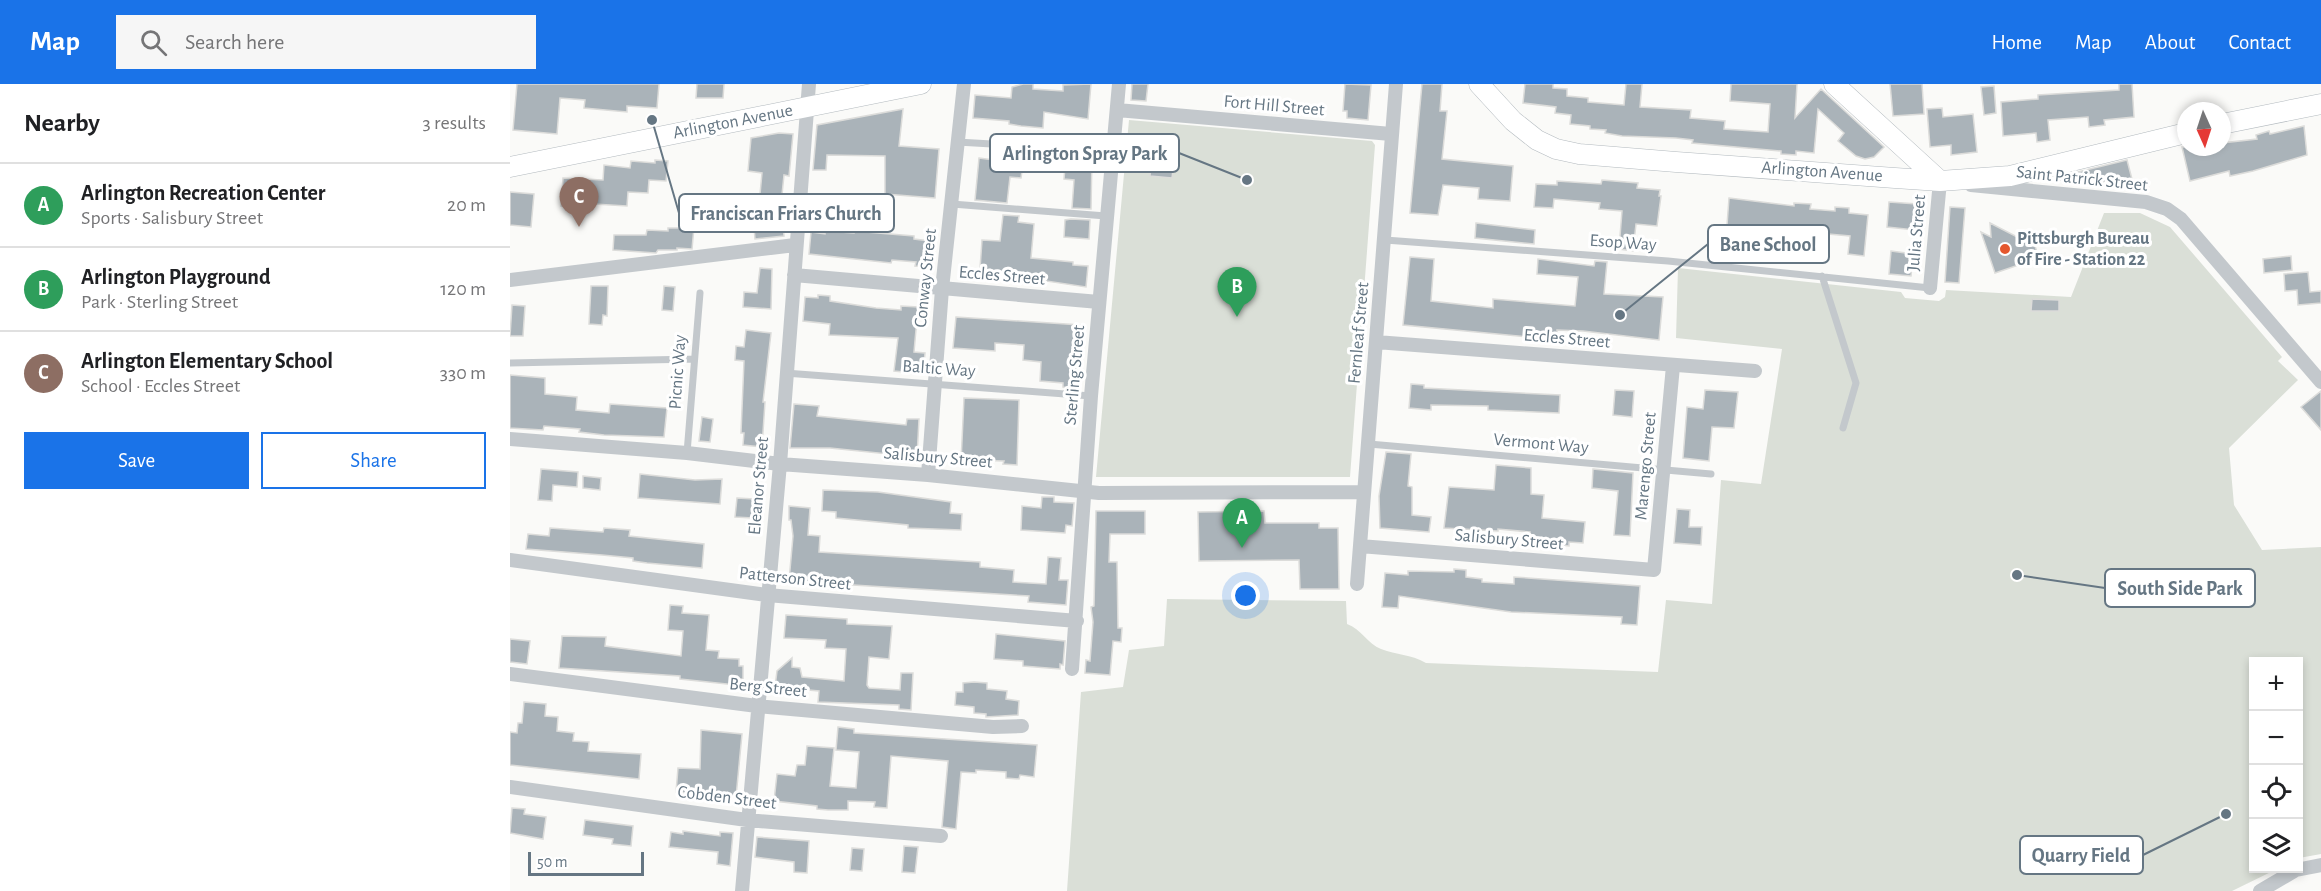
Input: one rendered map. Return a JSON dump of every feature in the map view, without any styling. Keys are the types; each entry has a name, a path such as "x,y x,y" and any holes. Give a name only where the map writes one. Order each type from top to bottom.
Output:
{"street":[{"name":"Eleanor Street","path":"742,891 780,464 785,372 809,84"},
{"name":"Arlington Avenue","path":"510,167 921,84"},
{"name":"Conway Street","path":"928,475 942,289 964,84"},
{"name":"Sterling Street","path":"1072,669 1091,396 1119,84"},
{"name":"Fernleaf Street","path":"1357,584 1396,84"},
{"name":"Arlington Avenue","path":"1479,84 1513,121 1537,140 1568,152 1676,162 1940,181 2010,176 2177,135"},
{"path":"1834,84 1940,181"},
{"path":"2231,122 2321,104"},
{"name":"Fort Hill Street","path":"1117,110 1391,134"},
{"name":"Julia Street","path":"1930,288 1940,181"},
{"name":"Saint Patrick Street","path":"1940,181 2024,192 2146,202 2167,209 2181,219 2321,382"},
{"path":"510,280 795,245"},
{"name":"Eccles Street","path":"794,275 1099,302"},
{"name":"Eccles Street","path":"1376,342 1755,371"},
{"name":"Marengo Street","path":"1654,570 1673,366"},
{"name":"Salisbury Street","path":"510,439 928,475 1099,493 1364,492"},
{"name":"Salisbury Street","path":"1360,546 1654,570"},
{"name":"Patterson Street","path":"510,560 767,596 1077,621"},
{"name":"Berg Street","path":"510,674 757,706 993,727 1022,726"},
{"name":"Cobden Street","path":"510,787 747,820 941,836"},
{"path":"2260,891 2296,870 2321,865"}],"lane":[{"path":"957,142 1112,151"},
{"path":"952,204 1106,216"},
{"name":"Esop Way","path":"1385,240 1822,276 1930,288"},
{"path":"1822,276 1856,383 1843,428"},
{"name":"Picnic Way","path":"687,453 700,293"},
{"path":"510,363 694,359"},
{"name":"Baltic Way","path":"785,372 1091,396"},
{"name":"Vermont Way","path":"1369,444 1711,474"}],"shaded area":[{"path":"1129,120 1372,141 1375,145 1350,477 1096,477"},
{"path":"2104,213 2140,213 2170,227 2282,357 2278,361 2298,380 2229,448 2234,505 2262,550 2321,547 2321,854 2303,857 2303,657 2249,657 2249,873 2269,873 2232,891 1067,891 1081,692 1123,687 1129,650 1164,646 1167,599 1346,601 1347,624 1372,644 1426,663 1658,672 1666,600 1712,604 1721,480 1761,484 1782,349 1676,338 1678,268 1901,292 1905,298 1939,301 1945,297 1946,290 2071,297"}],"building":[{"path":"517,84 659,84 657,108 627,106 627,112 584,108 585,100 560,98 557,134 513,130"},
{"path":"697,84 724,84 723,98 696,98"},
{"path":"1033,84 1033,89 1063,91 1063,85 1091,84 1088,119 1044,112 1043,128 1009,124 1009,121 973,118 975,95 1011,98 1012,87"},
{"path":"1132,84 1148,84 1146,101 1131,100"},
{"path":"1345,84 1371,85 1368,120 1347,118 1347,111 1343,111"},
{"path":"1422,84 1442,84 1440,111 1447,111 1442,159 1513,166 1510,201 1478,199 1479,188 1443,185 1438,215 1410,213"},
{"path":"1525,84 1553,84 1553,88 1567,89 1567,96 1588,98 1588,102 1624,105 1626,84 1642,84 1640,107 1691,110 1690,118 1725,121 1724,129 1768,132 1770,104 1730,101 1731,84 1797,84 1795,118 1821,89 1884,147 1874,157 1865,159 1856,156 1838,141 1844,133 1818,109 1814,153 1796,151 1796,155 1781,154 1781,151 1692,143 1693,140 1676,138 1622,136 1605,133 1606,130 1590,129 1590,126 1570,124 1571,115 1555,113 1556,107 1523,103"},
{"path":"1890,84 1922,84 1924,114 1893,116"},
{"path":"2119,84 2132,84 2134,117 2104,120 2105,125 2089,127 2088,117 2048,120 2050,140 2037,142 2036,133 2003,136 2001,102 2038,99 2038,95 2119,90"},
{"path":"1994,86 1996,113 1984,115 1981,87"},
{"path":"1942,108 1943,117 1973,114 1977,152 1951,155 1951,145 1930,147 1927,109"},
{"path":"903,109 899,146 939,149 935,198 885,194 885,156 827,155 826,170 813,170 817,125"},
{"path":"2304,126 2307,155 2253,171 2230,176 2229,171 2190,181 2184,156 2231,156 2231,142 2257,139 2256,135 2269,131 2270,134"},
{"path":"779,133 793,134 789,176 784,175 779,224 783,224 784,236 755,239 754,227 757,226 762,173 748,171 751,138"},
{"path":"1066,154 1092,156 1091,209 1072,208 1074,180 1064,179"},
{"path":"979,158 1023,164 1021,178 1010,177 1007,203 975,200"},
{"path":"1151,159 1174,161 1172,178 1150,176"},
{"path":"655,160 668,161 666,181 649,180 648,193 628,192 627,206 594,204 593,209 561,206 563,178 603,180 604,165 630,168 631,161 655,163"},
{"path":"2127,160 2133,183 2057,180 2057,177"},
{"path":"1602,180 1638,183 1637,188 1660,190 1657,226 1636,224 1633,251 1619,249 1622,211 1599,209 1600,203 1554,199 1553,208 1534,207 1536,184 1557,185 1557,181 1601,184"},
{"path":"510,192 534,194 531,227 510,225"},
{"path":"1729,198 1794,206 1794,203 1811,204 1810,209 1835,211 1835,207 1849,208 1849,213 1868,215 1864,256 1848,254 1850,236 1727,225"},
{"path":"1889,202 1917,204 1915,230 1887,227"},
{"path":"1950,207 1965,208 1959,283 1945,282"},
{"path":"1003,215 1019,216 1018,222 1034,224 1031,258 1073,262 1073,265 1088,266 1086,287 1046,281 1047,276 980,269 982,240 1000,241"},
{"path":"1065,220 1090,220 1089,239 1064,237"},
{"path":"1476,223 1535,230 1534,244 1475,238"},
{"name":"Pittsburgh Bureau of Fire - Station 22","path":"1990,223 2019,238 2031,234 2039,258 1995,273 1981,232 1991,237"},
{"path":"682,226 694,227 692,249 658,250 656,253 613,250 614,235 646,235 647,230 668,231 668,228 681,228"},
{"path":"825,231 914,236 914,239 930,241 928,267 915,266 916,262 892,260 891,263 809,254 811,232 825,234"},
{"path":"1891,251 1913,254 1911,276 1889,274"},
{"path":"2291,256 2292,270 2264,273 2263,259"},
{"path":"1410,257 1434,259 1431,301 1493,308 1493,299 1575,306 1578,277 1537,274 1538,259 1594,266 1595,261 1607,262 1604,294 1663,297 1659,340 1557,330 1557,337 1530,334 1529,337 1403,325"},
{"path":"760,268 772,269 771,309 743,307 744,292 757,293"},
{"path":"2308,272 2310,292 2321,291 2321,303 2298,305 2297,290 2285,291 2284,274"},
{"path":"591,286 608,286 607,316 603,315 602,325 589,324"},
{"path":"664,286 675,287 673,311 662,310"},
{"path":"818,295 830,296 830,301 876,308 901,310 901,306 918,307 914,352 925,353 923,374 894,371 898,338 829,335 830,324 803,321 805,297 818,298"},
{"path":"2032,299 2059,300 2059,311 2031,311"},
{"path":"512,305 525,306 523,336 510,336"},
{"path":"956,317 1081,325 1075,388 1063,387 1063,383 1040,381 1041,362 1023,360 1024,345 995,343 995,351 953,348"},
{"path":"746,330 771,333 763,402 765,402 762,447 743,445 744,433 741,433 744,361 735,360 736,346 744,347"},
{"path":"510,375 545,378 545,394 577,397 576,410 609,413 610,404 667,408 664,437 604,435 579,432 580,429 544,426 543,430 510,428"},
{"path":"1411,384 1424,385 1424,388 1560,395 1559,413 1488,410 1488,406 1431,405 1431,410 1409,408"},
{"path":"1615,390 1634,391 1632,417 1613,415"},
{"path":"1705,390 1738,392 1734,428 1712,427 1709,461 1683,458 1687,407 1703,409"},
{"path":"2321,391 2321,430 2301,407"},
{"path":"964,398 1019,400 1017,465 1003,464 1004,461 961,462"},
{"path":"794,404 819,406 817,416 906,425 907,419 919,419 917,457 830,448 790,448"},
{"path":"702,417 713,419 710,442 699,441"},
{"path":"1386,452 1411,454 1408,486 1412,487 1412,515 1431,517 1429,532 1380,528 1379,496"},
{"path":"1496,465 1531,468 1531,494 1544,495 1542,518 1585,522 1583,543 1569,542 1569,546 1543,543 1543,541 1530,540 1530,532 1444,528 1449,487 1494,490"},
{"path":"541,469 578,472 577,487 553,485 552,501 538,500"},
{"path":"1593,469 1633,473 1630,536 1614,535 1618,491 1592,488"},
{"path":"640,474 695,480 722,479 720,504 638,498"},
{"path":"583,476 601,478 600,490 583,488"},
{"path":"823,490 878,492 951,502 950,513 962,514 961,530 908,528 908,525 836,518 836,512 822,511"},
{"path":"1042,497 1054,497 1054,502 1074,503 1072,526 1066,525 1065,533 1021,530 1022,506 1041,508"},
{"path":"737,498 754,499 753,518 735,517"},
{"path":"789,506 810,508 808,535 820,536 819,552 980,562 980,567 1014,570 1013,582 1046,584 1048,557 1061,558 1059,580 1068,580 1066,605 1028,602 1029,596 789,581 793,536 791,520 789,520"},
{"path":"1677,509 1690,510 1689,527 1702,527 1701,545 1674,543"},
{"path":"1096,511 1145,511 1145,534 1110,534 1109,562 1117,562 1118,628 1122,628 1121,642 1113,641 1110,675 1085,673 1086,660 1090,661 1093,622 1091,607 1094,606"},
{"path":"1264,511 1265,523 1319,523 1319,528 1338,528 1339,589 1300,589 1299,560 1199,561 1198,512"},
{"path":"550,528 603,532 604,528 630,530 629,536 704,544 702,568 633,561 633,558 526,549 528,534 549,536"},
{"path":"1454,569 1466,570 1466,577 1482,579 1482,582 1514,584 1514,577 1640,586 1637,625 1621,624 1622,617 1511,612 1399,596 1398,608 1382,607 1385,573 1408,575 1408,571 1454,572"},
{"path":"670,605 683,606 682,613 709,615 706,650 719,651 718,658 739,659 739,666 743,666 743,679 737,679 736,685 680,679 680,676 559,668 562,636 606,637 605,646 681,656 683,631 668,630"},
{"path":"786,615 847,619 847,624 892,626 889,659 869,657 867,685 869,688 900,690 901,673 913,673 911,710 899,709 899,705 818,702 819,691 775,687 777,671 792,658 792,667 800,668 802,677 844,681 846,649 825,648 826,640 784,638"},
{"path":"996,634 1065,641 1063,665 1060,664 1060,669 1023,666 1023,661 994,659"},
{"path":"510,639 530,641 527,664 510,662"},
{"path":"963,683 987,683 987,689 1007,691 1006,699 1019,701 1018,715 986,717 986,714 974,713 974,707 955,705 956,692 963,692"},
{"path":"524,702 546,704 545,716 558,717 557,731 574,733 573,741 589,742 588,751 641,754 639,779 510,765 510,732 517,733 518,723 522,723"},
{"path":"838,727 854,729 854,733 1037,745 1034,777 1020,775 1019,779 1006,778 1006,772 976,770 976,773 961,772 956,829 942,827 948,761 891,756 887,808 874,807 875,802 848,801 848,810 828,810 817,809 817,806 774,801 777,774 795,776 797,765 805,765 807,746 834,748 830,786 856,788 859,752 836,750"},
{"path":"701,730 742,734 736,797 676,792 678,768 700,769"},
{"path":"512,808 525,809 524,814 546,817 543,839 510,833"},
{"path":"585,820 633,826 631,846 612,844 613,839 583,835"},
{"path":"683,831 720,836 720,832 733,833 730,866 717,864 718,852 669,847 671,832 683,834"},
{"path":"757,837 809,841 807,873 794,872 794,862 755,857"},
{"path":"904,846 918,847 915,873 902,872"},
{"path":"852,848 864,849 862,871 850,870"}],"place":[{"name":"Franciscan Friars Church","path":"652,120"},
{"name":"Arlington Spray Park","path":"1247,180"},
{"name":"Arlington Elementary School","path":"579,227"},
{"name":"Pittsburgh Bureau of Fire - Station 22","path":"2005,249"},
{"name":"Bane School","path":"1620,315"},
{"name":"Arlington Playground","path":"1237,317"},
{"name":"Arlington Recreation Center","path":"1242,548"},
{"name":"South Side Park","path":"2017,575"},
{"name":"Quarry Field","path":"2226,814"}]}
